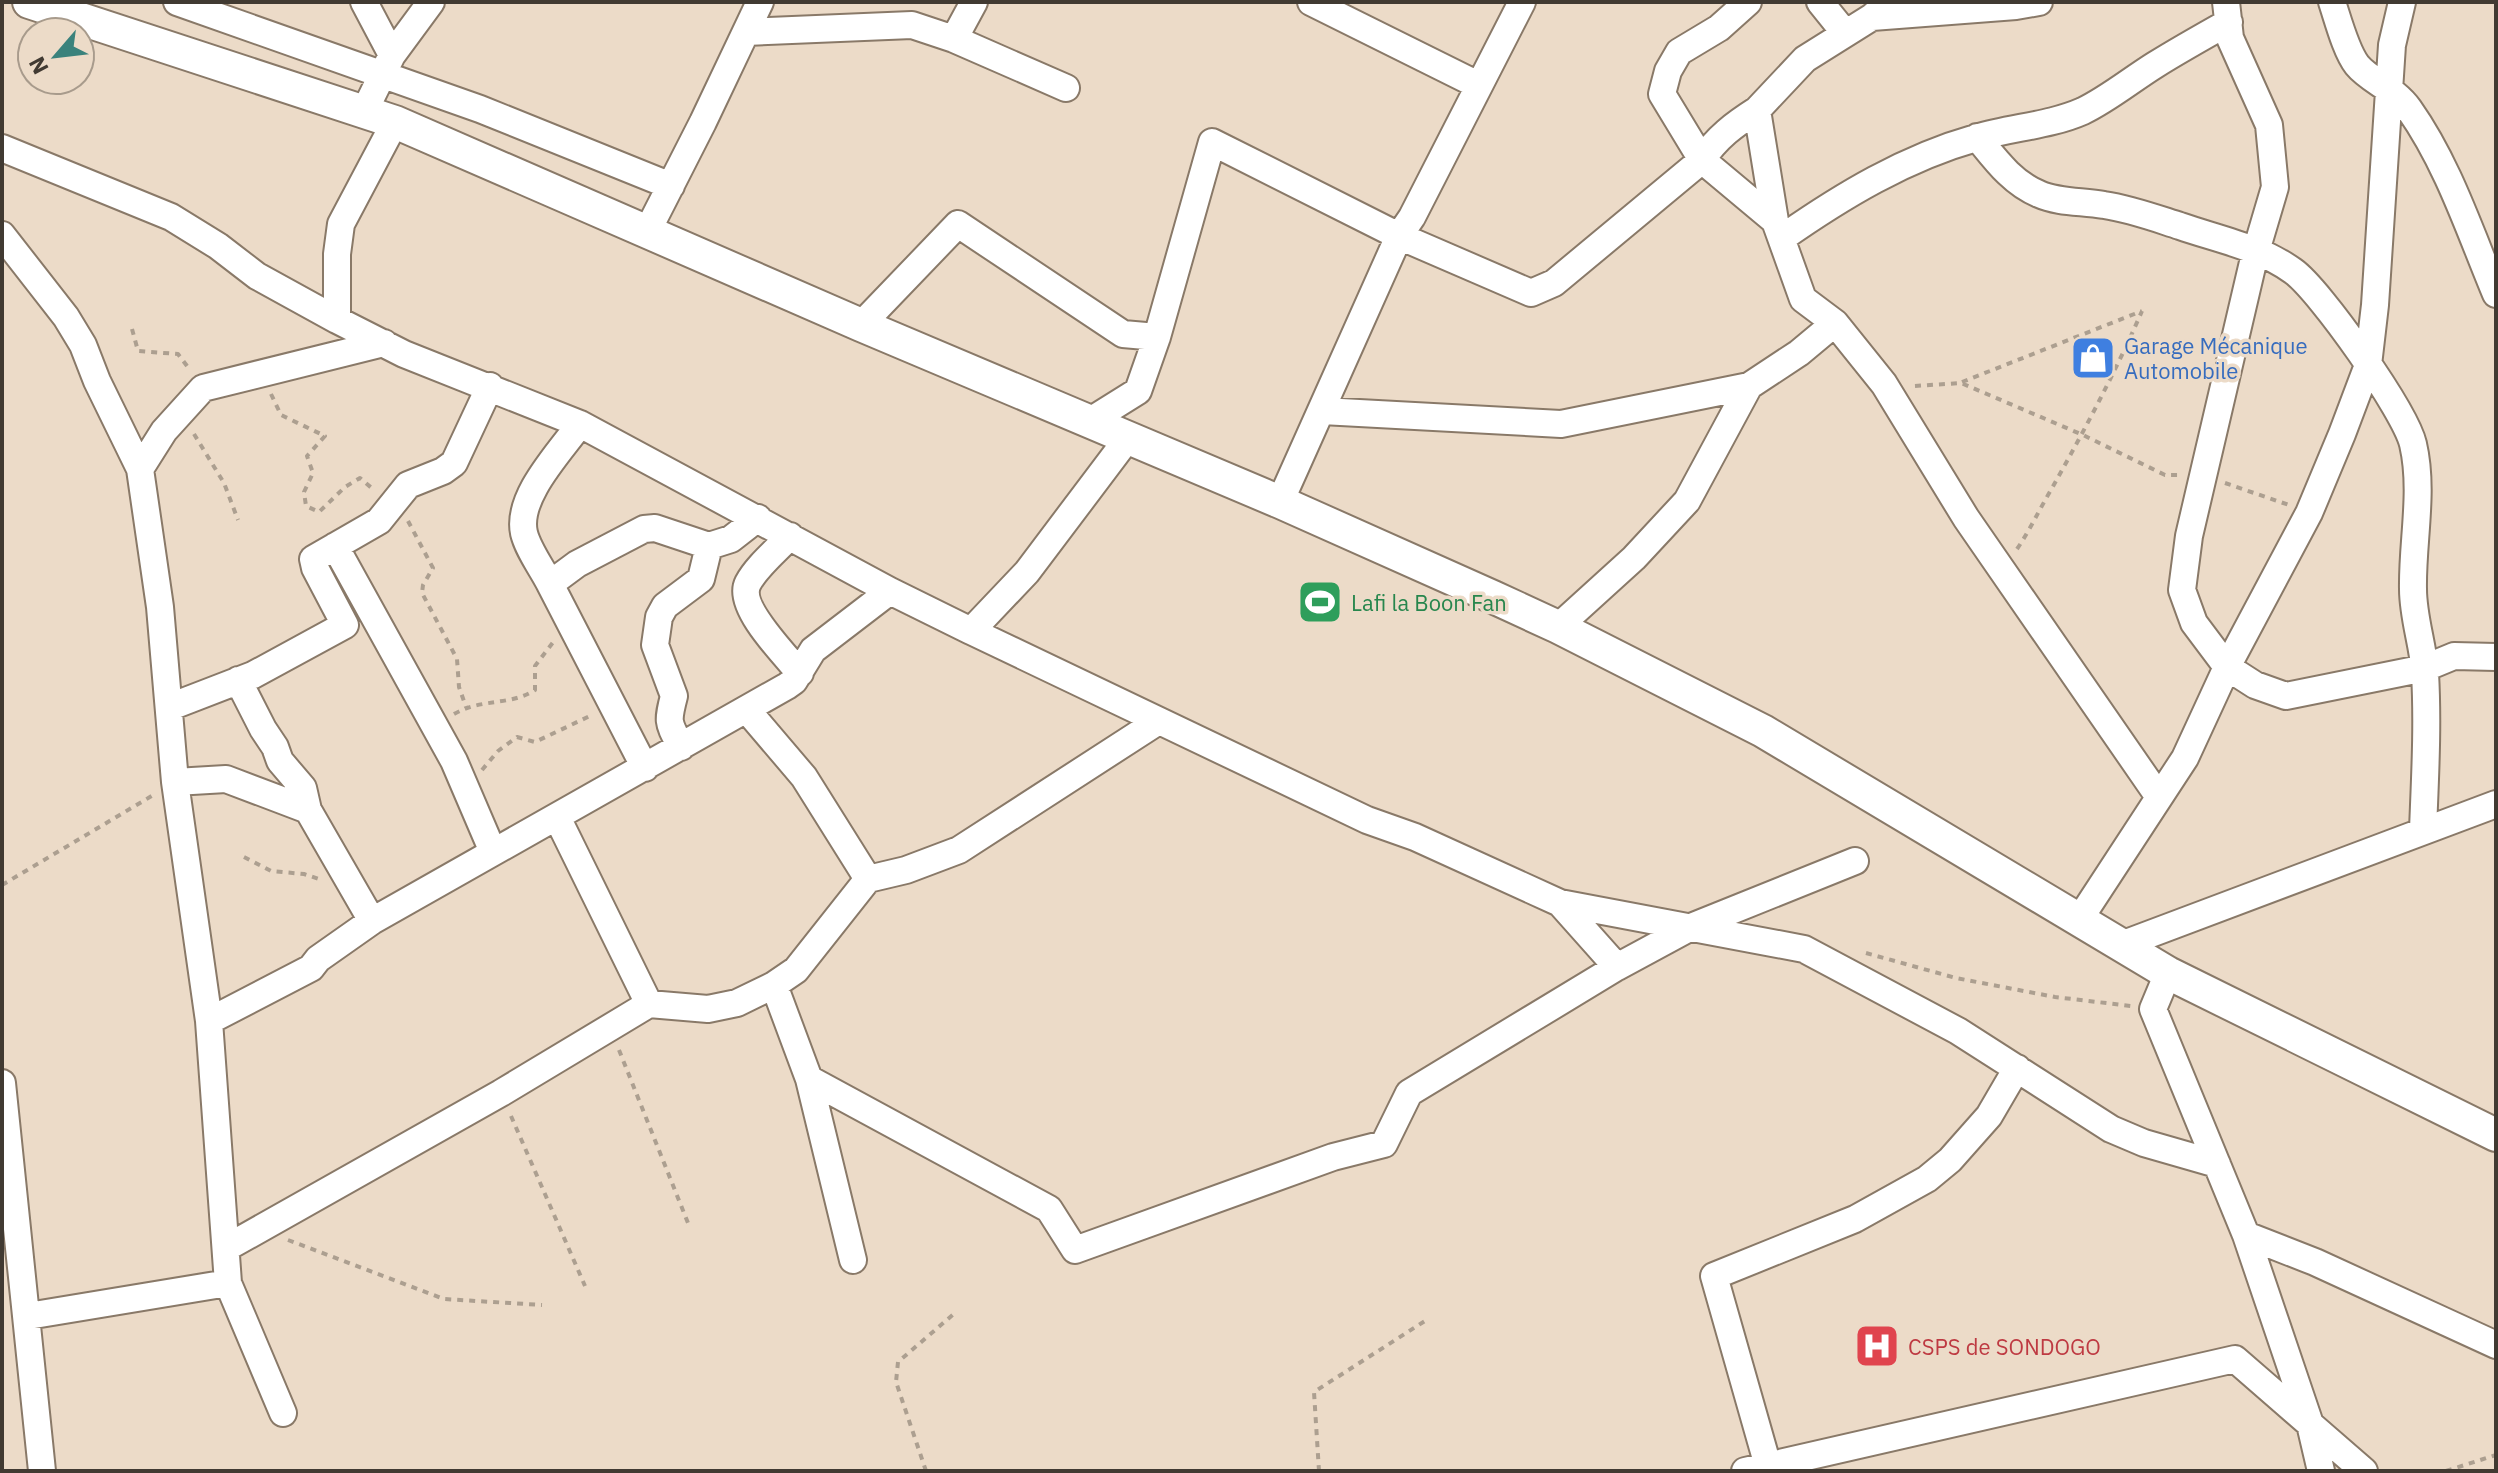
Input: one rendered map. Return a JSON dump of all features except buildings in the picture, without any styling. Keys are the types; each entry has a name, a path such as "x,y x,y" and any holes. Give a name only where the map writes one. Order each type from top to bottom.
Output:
{"street":[{"path":"29,2 395,122 861,325 1280,502 1558,627 1763,731 2114,944 2496,1135"},
{"path":"177,2 388,64 480,109 671,186"},
{"path":"364,2 388,64"},
{"path":"363,114 388,64 431,2"},
{"path":"647,232 760,2"},
{"path":"954,39 974,2"},
{"path":"1311,2 1478,85"},
{"path":"1280,502 1399,236 1419,204 1522,2"},
{"path":"1748,2 1719,28 1679,52 1668,71 1662,94 1702,160 1778,230"},
{"path":"1820,2 1845,33"},
{"path":"1090,421 1138,391 1157,337 1212,142 1399,236 1531,293 1538,292 1554,283 1702,160 1713,143 1733,125 1757,110 1805,59 1880,10 2016,6 2039,2"},
{"path":"2332,2 2357,65 2390,88 2408,109 2447,179 2496,294"},
{"path":"2079,920 2185,758 2227,667 2309,513 2368,365 2375,305 2392,45 2402,2"},
{"path":"1778,230 1881,175 1977,137 2067,117 2086,109 2228,12"},
{"path":"2228,12 2230,38 2239,63 2265,113 2272,137 2275,187 2256,251 2189,536 2182,590 2194,623 2227,667 2255,685 2286,696 2425,668 2454,656 2496,657"},
{"path":"746,32 912,25 954,39 1066,88"},
{"path":"1757,110 1778,230 1803,299 1835,323 1884,384 1966,518 2159,797"},
{"path":"337,320 337,254 341,224 345,211 395,122"},
{"path":"1977,137 2004,170 2039,195 2130,209 2256,251 2293,271 2315,292 2368,365 2407,426 2413,445 2417,482 2414,619 2425,668 2427,707 2423,830"},
{"path":"2,148 171,217 218,246 257,276 404,354 580,424 890,591 1157,722 1367,820 1415,837 1560,903 1804,949 1958,1031 2111,1129 2144,1143 2217,1164"},
{"path":"861,325 958,224 1123,334 1157,337"},
{"path":"2,235 77,335 140,469 160,607 175,782 209,1021 228,1283 283,1413"},
{"path":"1322,411 1561,424 1749,386 1799,353 1835,323"},
{"path":"140,469 152,447 203,388 384,343"},
{"path":"345,625 313,563 316,555 374,525 408,485 443,471 454,463 490,386"},
{"path":"1558,627 1634,558 1687,501 1749,386"},
{"path":"580,424 531,493 525,507 525,538 645,768"},
{"path":"971,631 1027,572 1128,438"},
{"path":"550,584 590,557 644,529 655,528 709,546 731,539 758,518"},
{"path":"790,536 749,581 745,592 748,606 800,673"},
{"path":"335,546 434,725 493,852"},
{"path":"681,747 668,720 674,696 656,652 655,634 661,609 701,579 709,546"},
{"path":"209,1021 311,968 318,959 372,921 787,686 800,673 813,650 890,591"},
{"path":"170,707 238,680 370,610"},
{"path":"238,680 280,761 303,788 308,810 372,921"},
{"path":"747,710 804,777 868,879"},
{"path":"226,1248 501,1093 649,1004 708,1009 737,1003 774,985 796,970 868,879 906,870 959,850 1157,722"},
{"path":"175,782 226,779 308,810"},
{"path":"2121,945 2496,804"},
{"path":"557,817 649,1004"},
{"path":"809,1079 1049,1209 1075,1250 1333,1157 1384,1144 1409,1093 1617,967 1691,927 1855,861"},
{"path":"1560,903 1617,967"},
{"path":"2168,973 2153,1009 2246,1235 2310,1424 2321,1471"},
{"path":"774,985 809,1079 853,1260"},
{"path":"2017,1068 1989,1116 1950,1160 1927,1179 1855,1219 1714,1276 1757,1469 2235,1359 2364,1471"},
{"path":"2,1083 42,1471"},
{"path":"2246,1235 2315,1262 2496,1345"},
{"path":"28,1316 228,1283"}],"path":[{"path":"1884,384 1961,383 2142,311 2083,435 2035,523 2002,569"},
{"path":"132,329 138,351 178,354 203,388"},
{"path":"261,373 281,415 325,436 307,456 313,473 304,492 306,506 319,512 334,501 345,487 360,478 408,521 433,568 422,593 457,659 459,687 466,707"},
{"path":"1961,383 2083,435 2165,475 2205,475 2309,513"},
{"path":"181,411 224,483 238,520"},
{"path":"434,725 466,707 520,700 535,690 535,666 569,622"},
{"path":"463,782 486,768 498,751 517,737 535,742 613,704"},
{"path":"2,885 175,782"},
{"path":"244,857 271,871 304,874 352,889"},
{"path":"1859,953 1873,953 1956,978 2055,997 2153,1009"},
{"path":"610,1029 688,1223"},
{"path":"501,1093 585,1286"},
{"path":"259,1229 444,1299 542,1305"},
{"path":"926,1471 896,1382 898,1362 956,1312"},
{"path":"1319,1471 1314,1392 1428,1319"},
{"path":"2446,1471 2496,1455"}],"place":[{"name":"Garage Mécanique Automobile","path":"2093,358"},
{"name":"Lafi la Boon Fan","path":"1320,602"},
{"name":"CSPS de SONDOGO","path":"1877,1346"}]}
